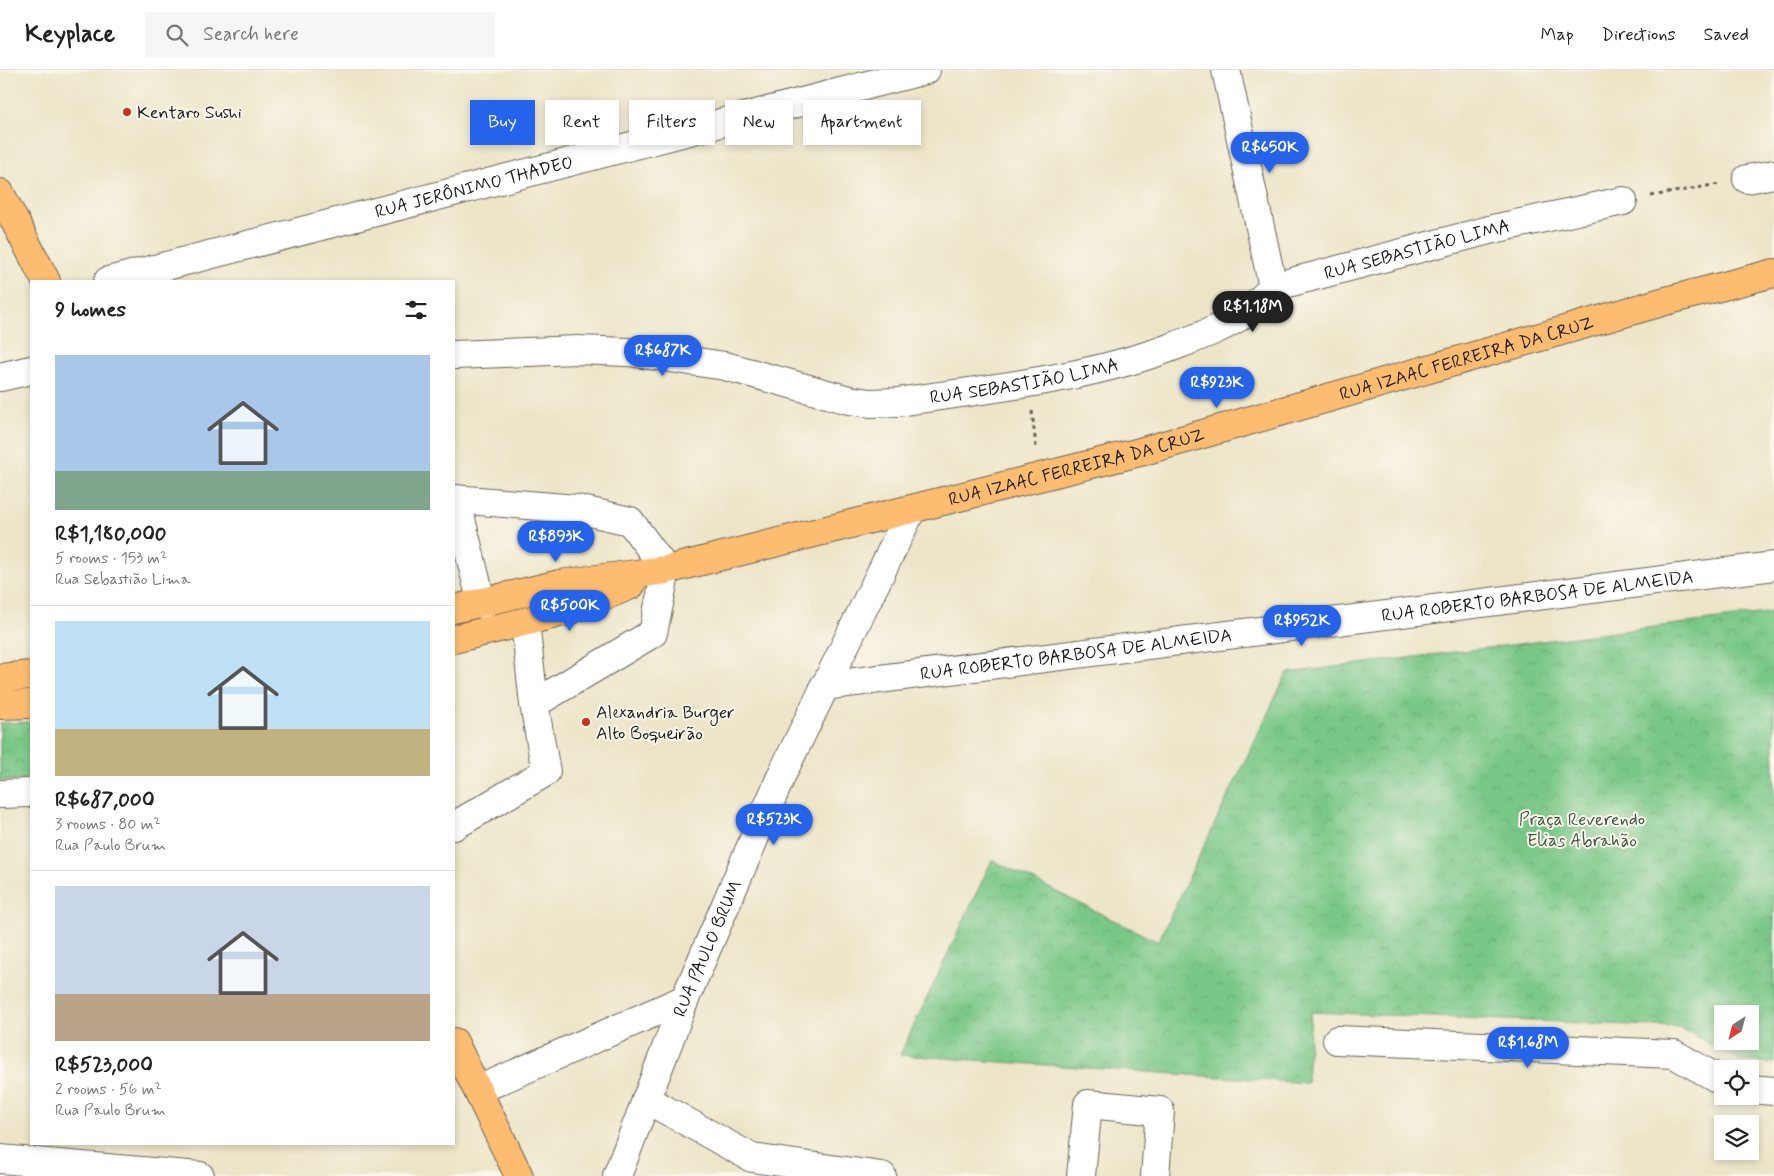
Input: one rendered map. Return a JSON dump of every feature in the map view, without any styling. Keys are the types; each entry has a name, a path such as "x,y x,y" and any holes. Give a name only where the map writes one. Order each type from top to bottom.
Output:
{"main road":[{"path":"0,193 45,280"},
{"name":"RUA IZAAC FERREIRA DA CRUZ","path":"455,609 482,604 559,584 666,570 1040,478 1186,440 1662,302 1774,273"},
{"name":"RUA IZAAC FERREIRA DA CRUZ","path":"455,639 568,611 666,570"},
{"path":"0,678 30,675"},
{"path":"0,705 30,704"},
{"path":"455,1044 519,1176"}],"street":[{"name":"RUA JERÔNIMO THADEO","path":"112,280 926,70"},
{"path":"1226,70 1273,287"},
{"path":"1747,179 1774,174"},
{"name":"RUA SEBASTIÃO LIMA","path":"455,355 577,350 628,352 677,357 725,366 849,400 870,403 898,402 1028,383 1112,366 1160,352 1227,324 1250,310 1273,287 1493,229 1624,201"},
{"path":"0,377 30,370"},
{"path":"482,604 455,499 577,509 630,521 666,570 653,633 534,704"},
{"name":"RUA PAULO BRUM","path":"617,1176 685,1000 772,798 824,686 912,509"},
{"name":"RUA ROBERTO BARBOSA DE ALMEIDA","path":"824,686 1774,566"},
{"path":"455,825 546,772 534,704 526,622"},
{"path":"0,794 30,793"},
{"path":"478,1090 685,1000"},
{"path":"1337,1040 1674,1054 1714,1076"},
{"path":"1759,1090 1774,1091"},
{"path":"646,1099 752,1158 882,1176"},
{"path":"1081,1176 1088,1104 1160,1111 1155,1176"},
{"path":"0,1159 200,1176"}],"path":[{"path":"1624,201 1747,179"},
{"path":"1028,383 1040,478"}],"green space":[{"name":"Praça Reverendo Elias Abrahão","path":"1774,612 1774,1063 1759,1062 1759,1060 1739,1060 1721,1050 1759,1050 1759,1005 1714,1005 1714,1046 1679,1027 1311,1012 1307,1083 900,1055 992,860 1158,942 1287,673"},
{"path":"30,722 30,779 0,781 0,723"}],"place":[{"name":"Kentaro Sushi","path":"127,112"},
{"name":"Alexandria Burger Alto Boqueirão","path":"586,722"}]}
